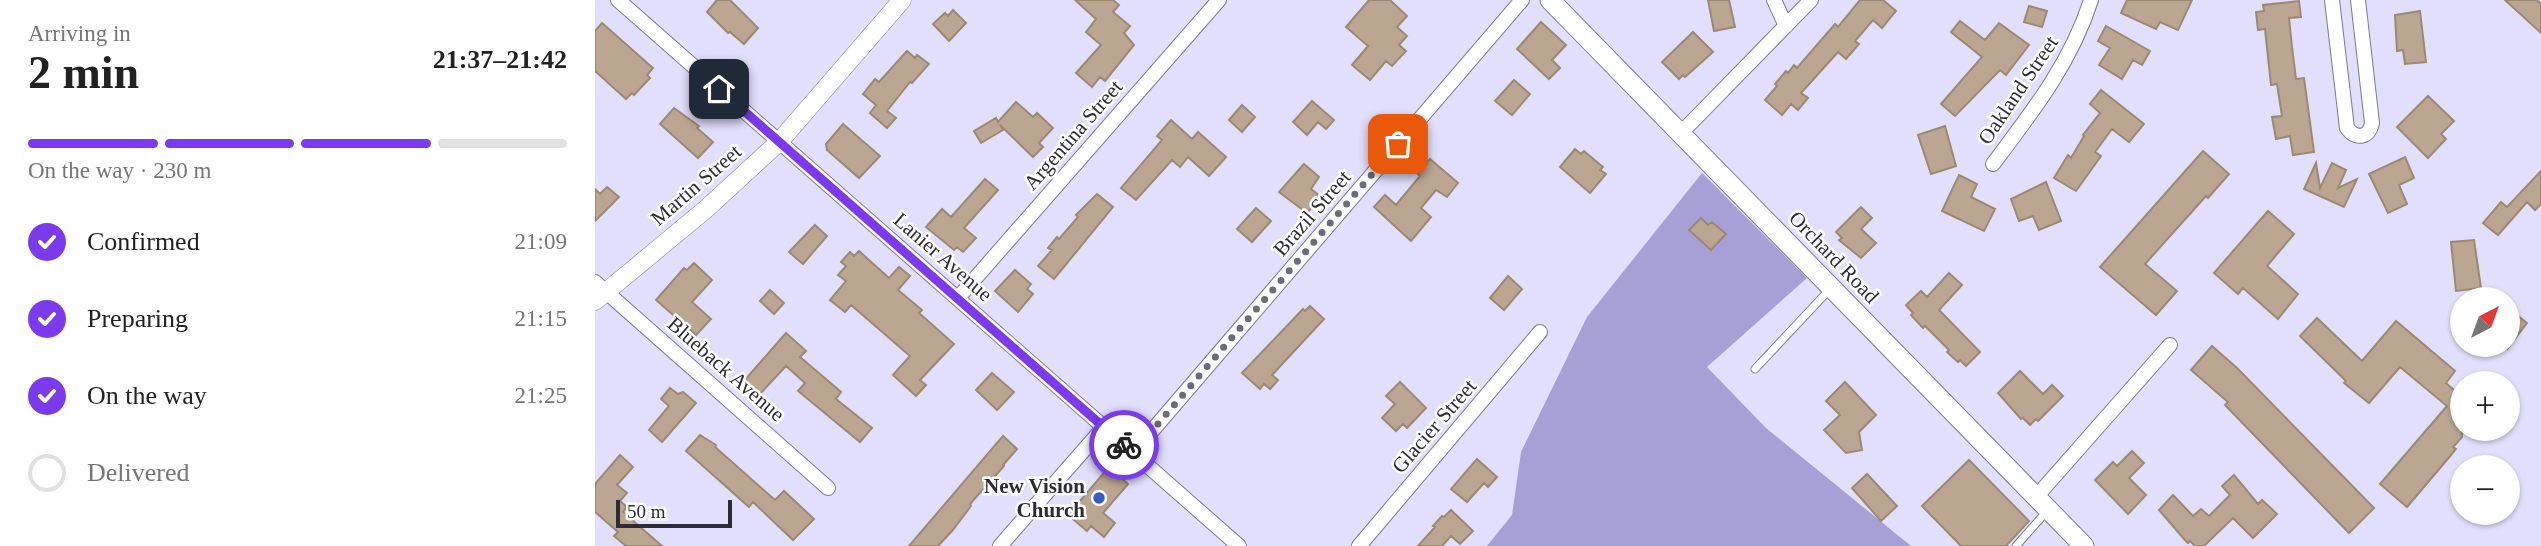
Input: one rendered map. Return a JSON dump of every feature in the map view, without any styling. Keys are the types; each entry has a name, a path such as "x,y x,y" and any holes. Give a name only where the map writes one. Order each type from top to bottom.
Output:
{"main road":[{"name":"Orchard Road","path":"1550,0 2084,546"}],"street":[{"name":"Lanier Avenue","path":"618,0 1239,546"},
{"name":"Martin Street","path":"599,291 706,209 779,142 902,0"},
{"name":"Argentina Street","path":"958,298 1219,0"},
{"name":"Brazil Street","path":"1133,453 1522,0"},
{"path":"1774,0 1786,26"},
{"path":"1681,133 1811,0"},
{"name":"Oakland Street","path":"1993,164 2059,73 2082,27 2091,0"},
{"path":"2332,0 2347,128 2359,137 2371,130 2372,123 2358,0"},
{"name":"Blueback Avenue","path":"599,291 828,488"},
{"name":"Glacier Street","path":"1359,546 1540,332"},
{"path":"2042,503 2170,345"},
{"path":"1000,546 1104,427"}],"lane":[{"path":"1755,369 1832,287"},
{"path":"2017,546 2042,503"}],"shaded area":[{"path":"1702,173 1807,278 1707,367 1766,428 1911,546 1487,546 1512,515 1521,452 1587,317"}],"building":[{"path":"717,0 730,0 758,28 744,44 728,33 707,12"},
{"path":"1075,0 1113,0 1119,5 1113,12 1130,26 1124,33 1134,45 1105,81 1100,77 1092,87 1076,73 1101,45 1086,32 1096,19"},
{"path":"1369,0 1390,0 1407,16 1397,27 1407,36 1399,45 1406,51 1392,66 1386,61 1370,80 1352,65 1368,46 1346,27"},
{"path":"1708,0 1729,0 1735,27 1714,31"},
{"path":"1860,0 1883,0 1896,11 1882,28 1873,20 1855,41 1859,44 1846,59 1838,52 1801,93 1808,98 1798,110 1791,104 1782,115 1765,100 1777,86 1775,84 1794,65 1797,68 1835,24 1838,27"},
{"path":"2127,0 2192,0 2178,30 2160,22 2156,29 2121,13"},
{"path":"2505,0 2537,0 2541,4 2541,33"},
{"path":"2299,1 2301,17 2289,18 2296,79 2304,78 2314,152 2293,155 2290,136 2276,139 2272,117 2282,116 2277,84 2271,85 2265,29 2258,30 2256,12 2264,11 2263,5"},
{"path":"2029,6 2047,11 2042,27 2024,22"},
{"path":"953,10 966,23 949,41 933,24 945,13 948,16"},
{"path":"2420,11 2426,62 2405,64 2403,50 2397,51 2395,15"},
{"path":"1960,21 1985,40 1999,23 2029,45 2006,75 2000,70 1955,116 1941,104 1982,57 1951,32"},
{"path":"1541,22 1566,45 1552,60 1560,68 1549,79 1517,49"},
{"path":"602,23 653,68 647,75 650,78 634,95 632,93 626,99 595,71 595,31"},
{"path":"2106,26 2150,51 2142,65 2133,60 2122,79 2099,65 2110,48 2098,41"},
{"path":"1693,32 1713,52 1685,77 1683,75 1679,79 1662,62"},
{"path":"907,51 929,64 912,83 910,82 887,111 896,118 887,128 870,113 876,105 863,94 875,79 879,82"},
{"path":"1514,80 1530,94 1512,115 1495,101"},
{"path":"2101,90 2144,124 2129,142 2112,129 2095,152 2101,156 2076,191 2054,178 2068,155 2071,158 2083,135 2100,113 2090,104"},
{"path":"2428,96 2454,121 2441,134 2446,139 2428,158 2397,127"},
{"path":"1312,101 1334,120 1326,129 1318,122 1307,135 1293,122"},
{"path":"1016,102 1033,117 1037,113 1053,128 1039,143 1043,147 1033,157 1000,125 1003,130 981,143 974,131 996,118 998,122"},
{"path":"1242,105 1255,117 1242,132 1229,120"},
{"path":"674,108 699,126 697,128 713,142 698,158 660,124"},
{"path":"1171,120 1192,139 1198,132 1226,157 1209,176 1188,157 1180,167 1172,160 1136,200 1121,188 1162,140 1157,136"},
{"path":"843,124 880,156 859,178 827,150 826,144"},
{"path":"1945,126 1956,166 1931,174 1918,135"},
{"path":"1575,149 1581,154 1584,151 1603,167 1600,170 1606,174 1590,193 1560,167"},
{"path":"2203,151 2229,174 2145,264 2177,291 2156,315 2100,267"},
{"path":"2405,157 2414,178 2399,185 2407,204 2388,213 2369,174"},
{"path":"1430,159 1458,183 1447,197 1436,190 1421,208 1431,217 1411,241 1374,207 1385,195 1396,205 1420,176 1417,173"},
{"path":"2316,163 2320,188 2332,163 2346,170 2338,188 2357,179 2344,207 2304,189"},
{"path":"1304,164 1319,177 1311,189 1321,197 1307,213 1279,192"},
{"path":"2541,171 2541,204 2535,210 2527,202 2498,235 2483,223 2501,202 2507,207"},
{"path":"1959,175 1977,184 1971,197 1995,209 1984,231 1942,211"},
{"path":"985,179 998,190 964,228 976,238 963,252 957,247 954,250 926,227 942,209 951,217"},
{"path":"2046,182 2061,221 2039,230 2033,216 2019,221 2011,199"},
{"path":"607,187 619,197 595,221 595,189 600,194"},
{"path":"1097,194 1113,207 1054,279 1038,266 1052,250 1048,248 1057,237 1059,239 1078,217 1076,215"},
{"path":"1861,207 1872,218 1861,229 1876,243 1861,258 1839,240 1842,238 1836,232"},
{"path":"1256,208 1271,221 1252,242 1237,229"},
{"path":"2268,211 2294,234 2267,266 2298,294 2278,319 2243,288 2238,294 2214,273"},
{"path":"1701,218 1708,225 1712,222 1726,234 1711,250 1689,230"},
{"path":"815,225 827,236 803,264 789,252"},
{"path":"2474,240 2481,287 2456,287 2451,242"},
{"path":"859,251 889,278 899,267 910,276 898,290 922,310 919,313 954,344 920,380 926,385 916,396 893,375 910,356 851,305 845,312 830,300 846,281 838,275 846,266 841,262 850,252 854,256"},
{"path":"694,263 712,280 692,302 711,319 696,335 656,300 684,268 687,270"},
{"path":"1015,270 1031,284 1027,289 1033,294 1018,312 995,291"},
{"path":"1949,273 1962,285 1939,310 1980,352 1966,366 1947,352 1949,350 1925,326 1923,328 1906,305 1921,291 1927,297"},
{"path":"1508,276 1522,289 1504,310 1490,298"},
{"path":"770,290 784,303 774,314 760,301"},
{"path":"1310,306 1324,319 1272,375 1278,380 1270,389 1264,384 1260,389 1242,373 1303,309 1305,311"},
{"path":"2520,317 2527,323 2520,332"},
{"path":"2317,318 2362,361 2396,321 2455,371 2450,371 2450,378 2446,383 2450,386 2450,441 2458,441 2453,447 2456,449 2407,507 2380,484 2447,406 2400,367 2369,403 2344,383 2346,381 2300,336"},
{"path":"786,333 806,351 800,357 841,392 836,399 872,428 860,442 798,391 805,383 786,366 759,395 744,381"},
{"path":"2212,346 2237,368 2374,508 2349,533 2225,405 2228,402 2191,370"},
{"path":"2020,371 2043,394 2052,385 2063,396 2038,421 2036,419 2030,425 2021,419 1998,393"},
{"path":"992,373 1014,392 997,410 976,390"},
{"path":"1400,382 1426,408 1407,428 1403,424 1396,431 1382,418 1395,404 1386,396"},
{"path":"1845,382 1876,415 1859,432 1862,450 1846,453 1824,430 1840,415 1826,401"},
{"path":"670,388 678,394 683,392 696,403 662,442 649,430 669,406 661,399"},
{"path":"700,435 716,445 715,447 775,500 784,491 814,519 793,540 753,502 749,507 686,451"},
{"path":"1003,436 1017,449 970,504 952,531 938,546 909,546"},
{"path":"2132,451 2144,463 2129,478 2146,495 2128,514 2095,480 2113,462 2117,466"},
{"path":"620,455 633,467 617,485 627,493 620,501 627,507 623,512 662,546 626,546 614,536 618,532 595,512 595,484"},
{"path":"1477,459 1497,477 1488,487 1484,483 1467,502 1451,489"},
{"path":"1969,460 2029,521 2006,546 1961,546 1922,506"},
{"name":"New Vision Church","path":"1109,467 1128,484 1103,513 1115,523 1104,537 1091,526 1087,531 1068,515"},
{"path":"1867,474 1897,506 1881,521 1852,488"},
{"path":"2234,475 2258,504 2262,500 2277,514 2253,538 2233,518 2204,546 2195,546 2184,539 2159,510 2173,495 2193,516 2201,509 2209,516 2230,495 2222,486"},
{"path":"1451,510 1473,531 1460,544 1451,536 1442,546 1418,546 1442,516"}],"way so far":[{"path":"1124,445 1133,453 1398,144"}],"place":[{"name":"New Vision Church","path":"1099,498"}],"route":[{"path":"719,89 1124,445"}]}
